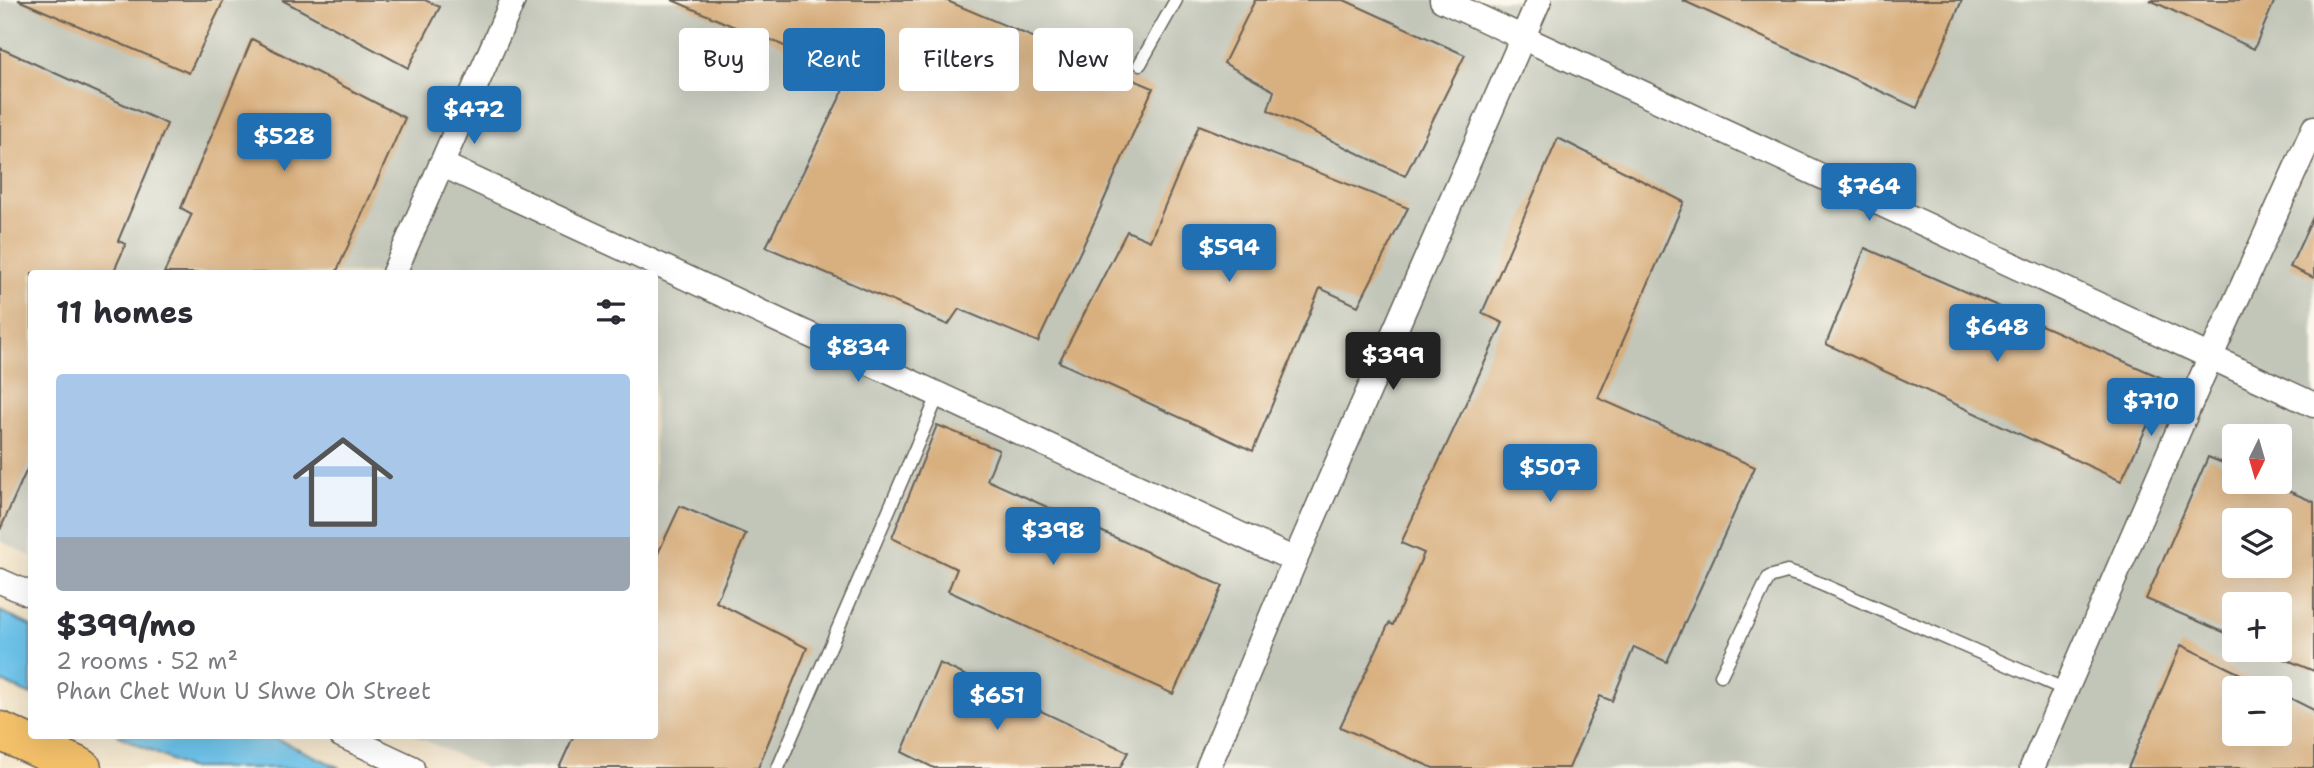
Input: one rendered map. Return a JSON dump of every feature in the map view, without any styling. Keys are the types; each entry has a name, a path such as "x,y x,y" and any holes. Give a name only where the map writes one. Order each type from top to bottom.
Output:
{"main road":[{"path":"0,731 82,768"}],"street":[{"path":"395,270 513,0"},
{"path":"1443,0 2314,405"},
{"path":"1208,768 1295,560 1539,0"},
{"path":"2032,768 2210,358 2314,128"},
{"path":"441,164 1295,560"},
{"path":"0,581 28,593"},
{"path":"350,739 412,768"}],"lane":[{"path":"1140,64 1176,0"},
{"path":"778,768 938,396"},
{"path":"1721,675 1769,577 1787,572 1807,578 2066,690"}],"shaded area":[{"path":"0,0 2314,0 2314,768 485,768 423,739 658,739 658,270 28,270 28,555 0,541"}],"water":[{"path":"0,611 28,625 28,694 0,681"},
{"path":"126,739 277,739 340,768 188,768"}],"building":[{"path":"18,0 224,0 189,73"},
{"path":"282,0 425,0 440,7 408,68"},
{"path":"672,0 945,0 1011,28 899,28 899,91 1019,91 1019,31 1033,37 1033,91 1133,91 1133,80 1153,88 1038,342 959,309 948,325 766,247 843,91 885,91 885,28 783,28 783,46 769,39 769,28 737,28"},
{"path":"1255,0 1344,0 1465,55 1405,176 1268,110 1274,91 1224,63"},
{"path":"1682,0 1962,0 1917,108"},
{"path":"2150,0 2275,0 2254,49"},
{"path":"252,39 405,118 337,270 165,270 192,214 181,208"},
{"path":"0,48 167,124 118,241 126,244 114,270 28,270 28,467 0,530"},
{"path":"1199,125 1408,208 1358,306 1320,288 1253,451 1059,362 1127,231 1150,241"},
{"path":"1558,138 1684,202 1598,398 1755,467 1667,662 1634,647 1612,701 1600,696 1569,768 1433,768 1340,727 1389,623 1393,625 1424,553 1401,543 1503,323 1482,313"},
{"path":"2314,215 2314,278 2290,267"},
{"path":"1865,248 2169,381 2121,481 1826,344"},
{"path":"937,425 999,450 987,480 1223,586 1173,694 948,591 957,569 892,538"},
{"path":"2208,457 2222,463 2222,494 2292,493 2314,502 2314,671 2292,662 2292,592 2222,592 2222,631 2146,599"},
{"path":"680,506 746,534 716,602 807,648 758,768 559,768 572,739 658,739 658,553"},
{"path":"2181,645 2244,676 2222,676 2222,746 2292,746 2292,699 2314,710 2314,768 2128,768"},
{"path":"939,663 1128,752 1120,768 934,768 902,752"}]}
